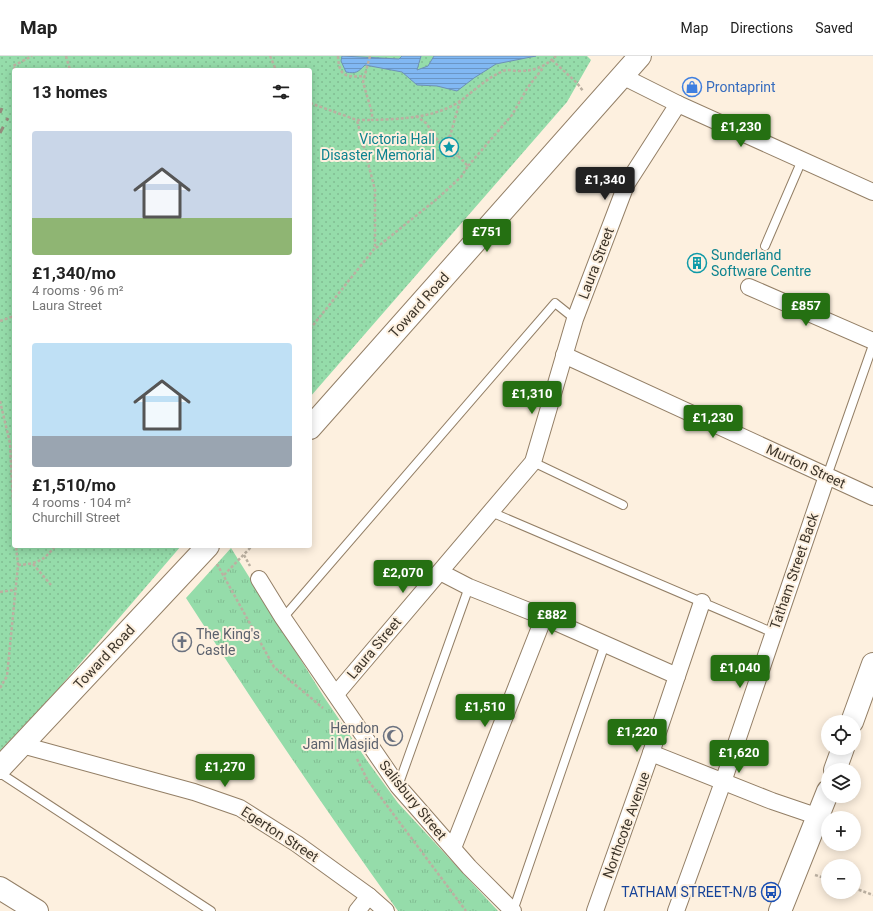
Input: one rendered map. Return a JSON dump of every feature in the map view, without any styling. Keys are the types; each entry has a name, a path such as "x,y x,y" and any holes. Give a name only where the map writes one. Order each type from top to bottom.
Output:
{"main road":[{"name":"Toward Road","path":"312,426 640,56"},
{"name":"Toward Road","path":"0,768 187,568 211,553"},
{"path":"855,715 873,664"},
{"path":"780,911 824,803"},
{"path":"0,888 37,911"}],"street":[{"path":"622,76 678,104 873,192"},
{"name":"Laura Street","path":"336,694 533,462 575,319 626,185 678,104"},
{"path":"749,287 873,341"},
{"name":"Murton Street","path":"564,355 873,497"},
{"name":"Tatham Street Back","path":"676,911 723,782 827,476"},
{"path":"440,572 470,587 544,617 677,676"},
{"name":"Salisbury Street","path":"259,580 283,618 398,786 453,848 513,911"},
{"name":"Northcote Avenue","path":"595,911 651,754 702,602"},
{"path":"453,848 544,617"},
{"name":"Egerton Street","path":"22,744 194,792 240,808 297,844 369,896 386,911"},
{"path":"651,754 819,817"},
{"path":"357,911 369,896"}],"lane":[{"path":"765,246 802,160"},
{"path":"283,618 555,303 575,319"},
{"name":"Tatham Street Back","path":"827,476 873,345"},
{"path":"533,462 623,505"},
{"path":"491,512 774,633"},
{"path":"398,786 470,587"},
{"path":"513,911 605,644"},
{"path":"0,773 211,911"}],"path":[{"path":"14,68 13,66 32,56"},
{"path":"66,56 69,68"},
{"path":"270,56 275,68"},
{"path":"338,56 339,67 344,75 350,78 365,76"},
{"path":"370,56 363,82 372,113 372,120"},
{"path":"312,327 375,248 438,198 461,177 468,166 512,115 528,87 544,67 556,56"},
{"path":"552,60 577,83 594,107"},
{"path":"312,104 357,120 416,116 445,109 460,101 488,79 505,70 525,71 544,67"},
{"path":"441,145 444,140 450,136 460,101"},
{"path":"416,116 426,124 441,145 443,153 451,157 457,155"},
{"path":"357,120 375,190 375,248"},
{"path":"450,136 458,145 457,155"},
{"path":"457,155 468,166"},
{"path":"0,322 12,317"},
{"path":"0,401 10,443 12,483"},
{"path":"0,688 7,676 14,590 18,565 16,548"},
{"path":"18,565 34,564 49,554 54,548"},
{"path":"224,575 250,548"},
{"path":"211,553 274,667 325,710"},
{"path":"244,555 248,562"},
{"path":"34,564 51,584"},
{"path":"0,592 14,590"},
{"path":"356,758 367,779 466,911"},
{"path":"861,891 873,895"}],"green space":[{"path":"0,56 587,56 591,60 567,102 312,395 312,68 12,68 12,548 179,548 59,688 0,751"},
{"path":"231,548 324,697 398,803 498,911 398,911 290,756 186,598"}],"water":[{"path":"342,56 399,59 402,56 421,56 417,70 428,66 434,56 536,56 496,64 457,91 437,86 417,85 402,72 365,65 357,72 346,72 341,61"}],"railway":[{"path":"0,113 2,108"},
{"path":"0,133 8,118"}],"place":[{"name":"Prontaprint","path":"692,87"},
{"name":"Victoria Hall Disaster Memorial","path":"449,147"},
{"name":"Sunderland Software Centre","path":"697,263"},
{"name":"The King's Castle","path":"182,642"},
{"name":"Hendon Jami Masjid","path":"393,736"},
{"name":"TATHAM STREET-N/B","path":"771,892"}]}
